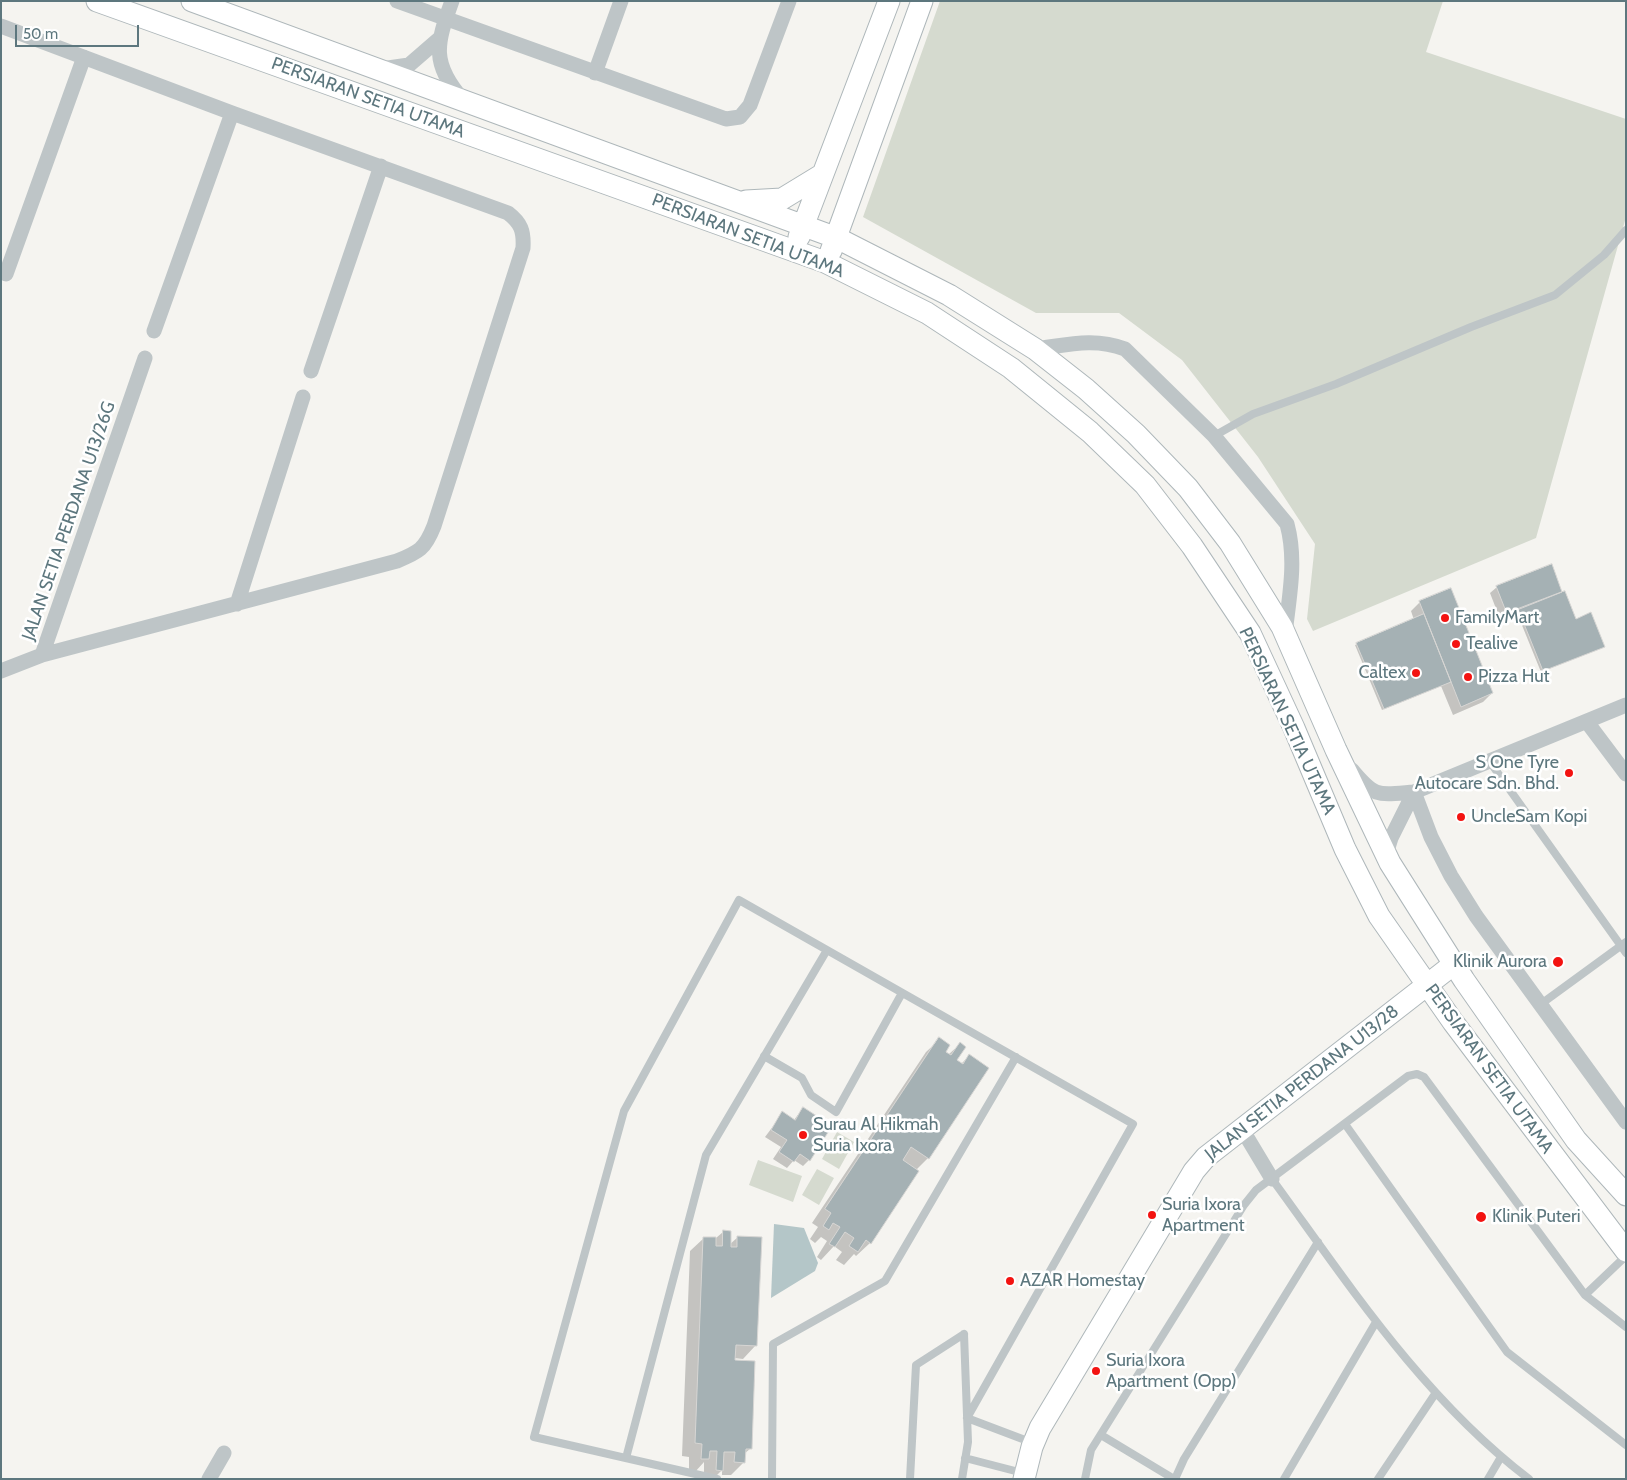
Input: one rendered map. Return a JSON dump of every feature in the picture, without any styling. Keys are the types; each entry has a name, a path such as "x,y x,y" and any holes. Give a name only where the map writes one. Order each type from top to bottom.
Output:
{"street":[{"name":"PERSIARAN SETIA UTAMA","path":"98,1 825,262 927,313 1010,368 1090,432 1145,485 1192,546 1250,633 1294,728 1349,858 1379,916 1427,986 1626,1250"},
{"name":"PERSIARAN SETIA UTAMA","path":"192,1 837,238 949,295 1035,349 1094,396 1136,434 1188,488 1230,543 1285,634 1336,750 1386,854 1454,964 1576,1140 1626,1195"},
{"path":"397,1 726,119 740,117 750,105 788,1"},
{"path":"452,1 439,39 444,76 466,103"},
{"path":"595,73 621,1"},
{"path":"793,250 889,1"},
{"path":"825,262 837,238 922,1"},
{"path":"1,26 232,113 508,213 522,227 524,237 523,248 434,526 428,542 418,552 397,561 42,655"},
{"path":"374,69 409,65 439,39"},
{"path":"6,274 84,57"},
{"path":"154,331 232,113"},
{"path":"311,371 381,166"},
{"path":"739,202 782,199 823,174"},
{"path":"1035,349 1092,342 1108,342 1125,349 1214,436 1287,524 1291,540 1293,564 1285,634"},
{"name":"JALAN SETIA PERDANA U13/26G","path":"1,670 42,655 145,358"},
{"path":"237,604 302,398"},
{"path":"1336,750 1368,789 1386,795 1414,792 1626,705"},
{"path":"1588,722 1626,774"},
{"path":"1386,854 1390,838 1414,792"},
{"path":"1414,792 1431,836 1451,876 1476,916 1626,1122"},
{"name":"JALAN SETIA PERDANA U13/28","path":"1025,1476 1040,1428 1194,1171 1206,1157 1454,964"},
{"path":"1242,1129 1272,1179"},
{"path":"209,1479 224,1453"}],"lane":[{"path":"1214,436 1252,414 1336,384 1471,326 1555,295 1604,255 1626,230"},
{"path":"1490,762 1624,947 1541,1004"},
{"path":"717,1479 534,1437 624,1110 739,900 1133,1124 967,1418"},
{"path":"626,1458 706,1155 827,950"},
{"path":"764,1056 802,1078 811,1095 836,1112 902,993"},
{"path":"772,1479 773,1344 885,1281 1016,1057"},
{"path":"1085,1479 1092,1450 1244,1205 1256,1190 1408,1076 1417,1074 1424,1077 1585,1295 1626,1327"},
{"path":"1344,1124 1507,1352 1626,1445"},
{"path":"1272,1179 1376,1322 1435,1394 1501,1457 1529,1479"},
{"path":"1101,1435 1174,1479 1184,1458 1318,1242"},
{"path":"1585,1295 1626,1256"},
{"path":"1284,1479 1376,1322"},
{"path":"910,1479 916,1365 964,1334 968,1442 962,1479"},
{"path":"1378,1479 1435,1394"},
{"path":"967,1418 1034,1443"},
{"path":"1488,1479 1501,1457"},
{"path":"966,1458 1025,1476"}],"shaded area":[{"path":"940,1 1443,1 1426,52 1626,119 1626,217 1536,538 1313,631 1307,619 1315,544 1258,457 1182,360 1119,313 1036,313 863,217"},
{"path":"837,1132 854,1142 839,1169 822,1159"},
{"path":"758,1160 802,1176 793,1202 749,1185"},
{"path":"817,1169 834,1178 819,1205 802,1195"},
{"path":"774,1224 804,1228 818,1263 815,1271 771,1298"}],"building":[{"path":"1552,564 1562,592 1507,614 1496,586"},
{"path":"1451,588 1493,693 1461,707 1419,601"},
{"path":"1565,591 1576,619 1591,612 1605,647 1543,671 1518,609"},
{"path":"1424,614 1451,682 1384,709 1356,643"},
{"path":"939,1037 950,1045 946,1052 951,1055 960,1042 966,1047 957,1060 963,1064 969,1054 989,1068 929,1159 911,1147 903,1160 919,1171 871,1244 866,1240 858,1252 849,1246 854,1238 845,1232 835,1247 829,1244 840,1227 833,1223 829,1230 823,1226 831,1213 825,1209"},
{"name":"Surau Al Hikmah Suria Ixora","path":"803,1107 832,1126 810,1161 800,1154 794,1162 779,1152 787,1140 771,1130 782,1111 795,1120"},
{"path":"723,1230 731,1231 731,1247 737,1247 737,1236 762,1237 757,1346 736,1345 735,1360 755,1361 752,1449 746,1449 745,1463 734,1462 735,1452 724,1452 723,1471 716,1470 717,1451 710,1451 709,1459 701,1459 702,1444 695,1443 703,1237 716,1237 716,1246 722,1246"}],"place":[{"name":"FamilyMart","path":"1445,618"},
{"name":"Tealive","path":"1456,644"},
{"name":"Caltex","path":"1416,673"},
{"name":"Pizza Hut","path":"1468,677"},
{"name":"S One Tyre Autocare Sdn. Bhd.","path":"1569,773"},
{"name":"UncleSam Kopi","path":"1461,817"},
{"name":"Klinik Aurora","path":"1558,962"},
{"name":"Surau Al Hikmah Suria Ixora","path":"803,1135"},
{"name":"Suria Ixora Apartment","path":"1152,1215"},
{"name":"Klinik Puteri","path":"1481,1217"},
{"name":"AZAR Homestay","path":"1010,1281"},
{"name":"Suria Ixora Apartment (Opp)","path":"1096,1371"}]}
